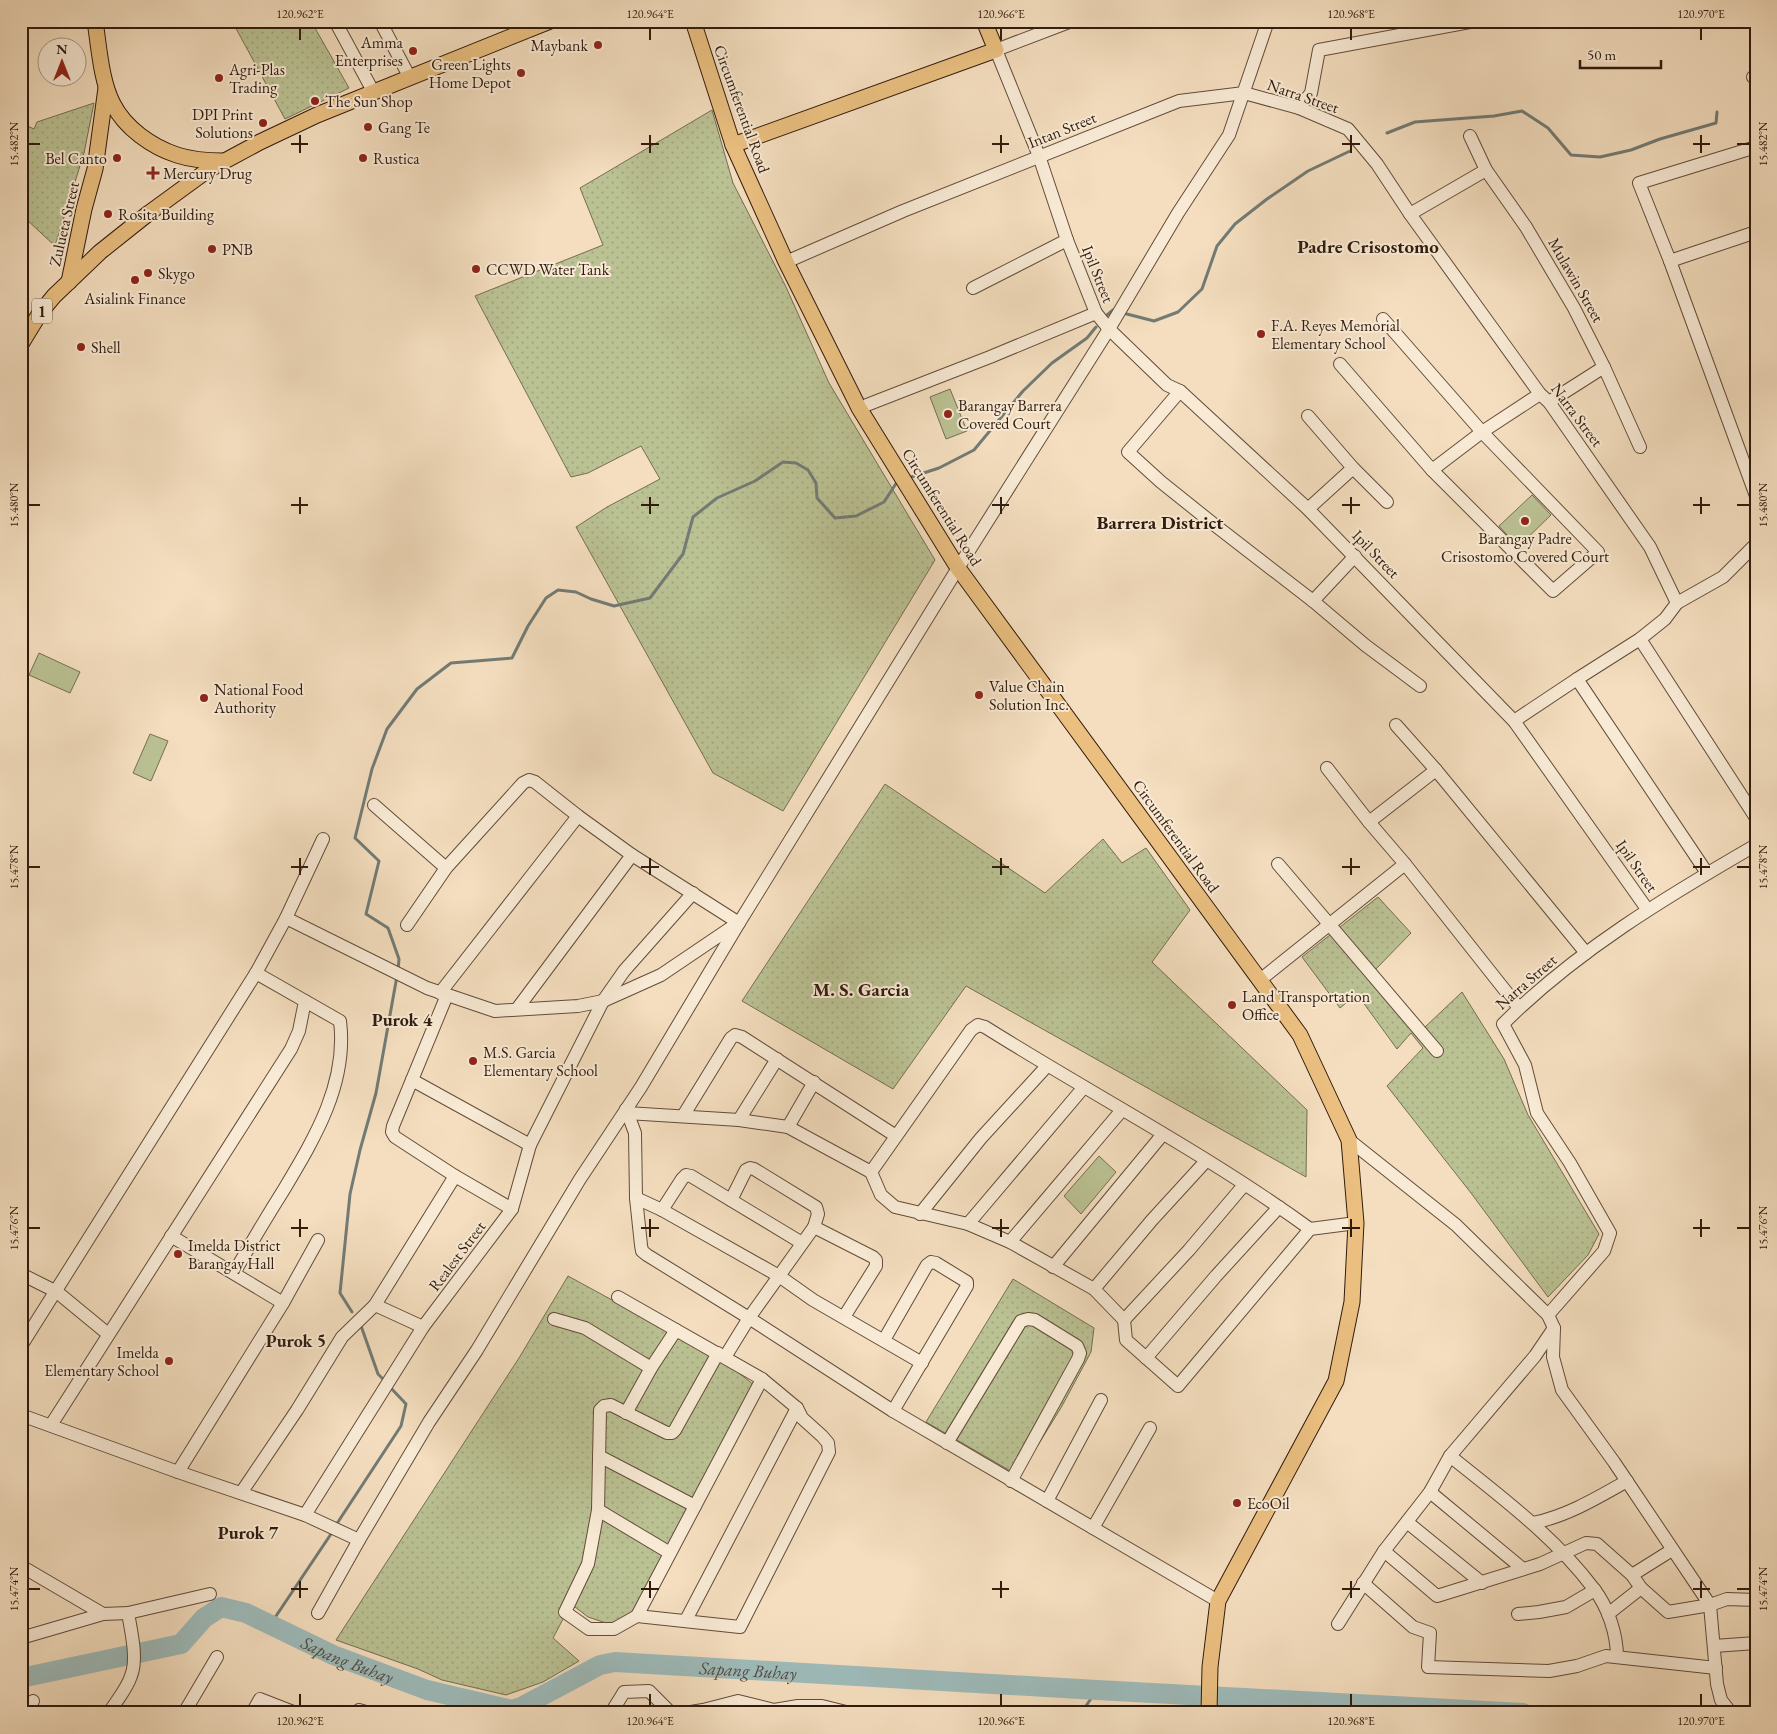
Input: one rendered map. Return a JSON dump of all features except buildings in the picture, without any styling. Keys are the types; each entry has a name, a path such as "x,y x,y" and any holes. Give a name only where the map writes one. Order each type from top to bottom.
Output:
{"main road":[{"name":"Zulueta Street","path":"95,21 106,84 112,103 120,115 146,140 177,155 200,160 223,161"},
{"name":"1","path":"21,344 54,296 100,252 124,231 208,170 317,115 410,78 519,27 550,21"},
{"name":"Circumferential Road","path":"693,21 733,146 786,262 859,408 958,568 1300,1035 1349,1140 1356,1223 1352,1302 1336,1380 1218,1601 1210,1667 1209,1713"},
{"path":"733,146 996,50 984,21"},
{"name":"Zulueta Street","path":"69,282 84,209 95,169 106,84"}],"street":[{"path":"335,21 374,93"},
{"path":"380,21 410,78"},
{"path":"996,50 1072,21"},
{"path":"318,1613 429,1422 477,1350 580,1179 626,1111 739,922 958,568 1109,329 1178,213 1229,135 1268,21"},
{"path":"1299,108 1311,92 1319,50 1475,21"},
{"name":"Ipil Street","path":"996,50 1039,156 1067,240 1096,313 1109,329 1167,385 1180,391 1308,509 1514,721 1647,909"},
{"name":"Narra Street","path":"1244,93 1299,108 1348,129 1377,164 1410,214 1545,398 1650,547 1677,603"},
{"name":"Intan Street","path":"786,262 904,211 1179,101 1244,93"},
{"name":"Mulawin Street","path":"1470,136 1486,170 1526,227 1574,308 1604,367 1640,447"},
{"path":"1756,147 1639,183 1756,496"},
{"path":"1410,214 1486,170"},
{"path":"1670,262 1756,232"},
{"path":"973,288 1067,240"},
{"path":"859,408 1096,313"},
{"path":"1340,364 1432,470 1553,591 1598,552 1482,432 1383,319"},
{"path":"1432,470 1482,432 1604,367"},
{"path":"1180,391 1128,452 1160,482 1313,601 1365,645 1420,686"},
{"path":"1308,416 1353,468 1387,502"},
{"path":"1308,509 1353,468"},
{"path":"1514,721 1640,639 1665,619 1677,603 1723,577 1756,544"},
{"path":"1313,601 1355,556"},
{"path":"1640,639 1756,818"},
{"path":"1577,679 1707,873"},
{"path":"1396,725 1436,770 1586,953"},
{"path":"1327,768 1519,1008"},
{"path":"1369,822 1436,770"},
{"path":"407,925 446,868 523,783 529,780 535,782 632,855 739,922"},
{"path":"374,805 446,868"},
{"path":"512,1209 455,1176 395,1137 392,1132 393,1126 443,994 578,816"},
{"path":"21,1346 57,1292 256,973 286,918 322,838"},
{"name":"Narra Street","path":"1548,1315 1604,1251 1610,1232 1570,1163 1537,1113 1525,1065 1502,1024 1586,953 1647,909 1756,845"},
{"path":"517,1009 632,855"},
{"path":"1278,864 1437,1051"},
{"path":"1260,980 1405,864"},
{"name":"Realest Street","path":"305,1515 423,1327 512,1209 530,1145 603,1001 624,972 693,893"},
{"path":"286,918 427,988 495,1011 578,1006 603,1001 661,976 739,922"},
{"path":"234,1273 315,1137 335,1087 342,1037 340,1021 256,973"},
{"path":"51,1425 291,1049 299,1030 305,1001"},
{"path":"871,1172 971,1030 978,1025 986,1027 1047,1066 1163,1134 1279,1207 1310,1229"},
{"path":"683,1116 730,1038 736,1035 814,1082 896,1136"},
{"path":"739,1120 777,1060"},
{"path":"920,1214 981,1138 1047,1066"},
{"path":"412,1080 530,1145"},
{"path":"788,1127 814,1082"},
{"path":"968,1224 1084,1087"},
{"path":"1010,1242 1122,1110"},
{"path":"626,1111 739,1120 788,1127 871,1172 881,1195 895,1207 968,1224 1010,1242 1094,1289 1124,1320 1126,1340 1178,1386 1310,1229 1356,1223"},
{"path":"626,1111 635,1133 636,1198 642,1251 893,1411 1218,1601"},
{"path":"1053,1267 1163,1134"},
{"path":"1349,1140 1456,1225 1548,1315 1554,1328 1553,1357 1562,1390 1627,1481 1710,1605 1721,1700 1731,1713"},
{"path":"1094,1289 1152,1220 1206,1161"},
{"path":"731,1200 746,1170 750,1168 816,1207 818,1214 814,1227 721,1355 672,1433 667,1433 611,1405 604,1406 600,1410 598,1510 588,1564 565,1612 589,1629 614,1630 637,1616 762,1379"},
{"path":"662,1210 682,1178 686,1175 691,1176 802,1243"},
{"path":"241,1493 297,1410 342,1337 375,1305 455,1176"},
{"path":"1124,1320 1244,1185"},
{"path":"636,1198 662,1210 779,1276 813,1300 922,1363"},
{"path":"1146,1358 1216,1276 1279,1207"},
{"path":"814,1227 876,1260 876,1266 844,1318"},
{"path":"171,1236 283,1303"},
{"path":"178,1472 283,1303 318,1240"},
{"path":"884,1340 931,1262 967,1282 967,1286 893,1411"},
{"path":"21,1274 57,1292 108,1334"},
{"path":"618,1297 762,1379 797,1408 802,1418 828,1443 829,1452 740,1627 637,1616"},
{"path":"375,1305 423,1327"},
{"path":"554,1319 586,1328 651,1368"},
{"path":"947,1443 1021,1321 1035,1320 1077,1346 1080,1352 1078,1359 1011,1481"},
{"path":"1338,1624 1384,1551 1430,1492 1450,1456 1535,1356 1554,1328"},
{"path":"626,1413 651,1368 676,1330"},
{"path":"1047,1501 1101,1400"},
{"path":"686,1620 797,1408"},
{"path":"21,1415 178,1472 305,1515 359,1540"},
{"path":"1093,1528 1150,1428"},
{"path":"599,1456 695,1506"},
{"path":"1450,1456 1533,1523 1595,1590 1608,1614 1617,1643 1617,1657"},
{"path":"1533,1523 1552,1519 1592,1501 1627,1481"},
{"path":"1430,1492 1523,1569"},
{"path":"598,1510 670,1553"},
{"path":"1407,1522 1482,1583"},
{"path":"1384,1551 1437,1596 1540,1564 1586,1543 1597,1544 1632,1575 1642,1588 1668,1612 1710,1605 1727,1599 1756,1600"},
{"path":"1632,1575 1672,1550"},
{"path":"21,1566 103,1614"},
{"path":"1363,1583 1413,1627 1430,1634 1428,1667 1549,1671 1577,1666 1606,1656 1716,1668"},
{"path":"1608,1614 1642,1588"},
{"path":"1518,1614 1566,1607 1595,1590"},
{"path":"21,1638 103,1614 128,1613 210,1594"},
{"path":"109,1713 131,1676 133,1638 128,1613"},
{"path":"1714,1646 1756,1643"},
{"path":"184,1713 217,1658"},
{"path":"611,1713 624,1692 649,1691 671,1713"},
{"path":"252,1713 260,1699 296,1713"},
{"path":"26,1713 33,1701"},
{"path":"685,1713 738,1701 774,1710 798,1706 822,1706 850,1713"},
{"path":"356,1713 359,1710 369,1713"}],"green space":[{"path":"232,21 311,21 349,88 285,119"},
{"path":"94,103 84,153 55,246 26,219 21,225 21,123 34,129 37,122"},
{"path":"712,110 733,183 786,287 829,383 935,560 783,811 713,773 576,527 607,507 660,479 641,446 588,473 571,477 475,296 603,245 580,188"},
{"name":"Barangay Barrera Covered Court","path":"950,389 967,431 946,439 930,397"},
{"name":"Barangay Padre Crisostomo Covered Court","path":"1532,495 1551,515 1518,547 1499,526"},
{"path":"39,653 80,672 70,693 29,675"},
{"path":"150,734 168,741 151,781 133,773"},
{"path":"885,784 1045,893 1103,839 1122,863 1146,848 1190,910 1152,962 1307,1110 1306,1177 966,986 893,1089 742,1001"},
{"path":"1378,897 1411,933 1374,971 1424,1028 1462,992 1504,1059 1528,1115 1599,1234 1588,1255 1548,1297 1471,1193 1387,1086 1423,1048 1411,1033 1397,1049 1357,994 1340,1008 1302,957"},
{"path":"1099,1156 1116,1172 1081,1214 1064,1196"},
{"path":"568,1276 722,1360 754,1385 635,1615 609,1624 588,1617 571,1604 553,1638 579,1661 543,1682 506,1695 442,1680 418,1669 336,1640 519,1358"},
{"path":"1013,1279 1094,1328 1091,1352 1062,1406 1019,1476 926,1422"}],"waterway":[{"path":"1387,133 1415,122 1494,116 1522,111 1548,128 1571,155 1600,157 1631,150 1660,139 1716,123 1717,112"},
{"path":"1123,313 1154,321 1178,312 1202,289 1217,246 1235,224 1308,171 1350,151"},
{"path":"1107,315 1115,310"},
{"path":"908,478 939,468 974,450 1023,391 1052,363 1087,338 1096,327"},
{"path":"398,970 399,959 388,928 366,914 379,861 355,838 372,769 387,729 417,689 451,663 512,658 528,626 546,598 558,590 576,592 614,606 650,598 683,554 693,517 717,498 755,481 783,462 796,463 808,470 816,483 817,498 835,518 856,516 884,502 897,482"},
{"path":"352,1312 340,1293 350,1194 376,1093 397,976"},
{"path":"360,1323 378,1374 385,1381"},
{"path":"336,1525 401,1426 406,1404 389,1386"},
{"path":"270,1625 333,1531"},
{"name":"Sapang Buhay","path":"21,1678 181,1644 204,1618 221,1607 246,1613 333,1655 427,1690 512,1710 600,1665 615,1662 1523,1713"},
{"path":"1081,1713 1097,1690"}],"place":[{"name":"Maybank","path":"598,45"},
{"name":"Amma Enterprises","path":"413,51"},
{"name":"Green Lights Home Depot","path":"521,73"},
{"name":"Agri-Plas Trading","path":"219,78"},
{"name":"The Sun Shop","path":"315,101"},
{"name":"DPI Print Solutions","path":"263,123"},
{"name":"Gang Te","path":"368,127"},
{"name":"Bel Canto","path":"117,158"},
{"name":"Rustica","path":"363,158"},
{"name":"Mercury Drug","path":"153,173"},
{"name":"Rosita Building","path":"108,214"},
{"name":"PNB","path":"212,249"},
{"name":"CCWD Water Tank","path":"476,269"},
{"name":"Skygo","path":"148,273"},
{"name":"Asialink Finance","path":"135,280"},
{"name":"F.A. Reyes Memorial Elementary School","path":"1261,334"},
{"name":"Shell","path":"81,347"},
{"name":"Barangay Barrera Covered Court","path":"948,414"},
{"name":"Barangay Padre Crisostomo Covered Court","path":"1525,521"},
{"name":"Value Chain Solution Inc.","path":"979,695"},
{"name":"National Food Authority","path":"204,698"},
{"name":"Land Transportation Office","path":"1232,1005"},
{"name":"M.S. Garcia Elementary School","path":"473,1061"},
{"name":"Imelda District Barangay Hall","path":"178,1254"},
{"name":"Imelda Elementary School","path":"169,1361"},
{"name":"EcoOil","path":"1237,1503"}],"district":[{"name":"Padre Crisostomo","path":"1368,246"},
{"name":"Barrera District","path":"1160,522"},
{"name":"M. S. Garcia","path":"861,989"},
{"name":"Purok 4","path":"402,1019"},
{"name":"Purok 5","path":"296,1340"},
{"name":"Purok 7","path":"248,1532"}]}
